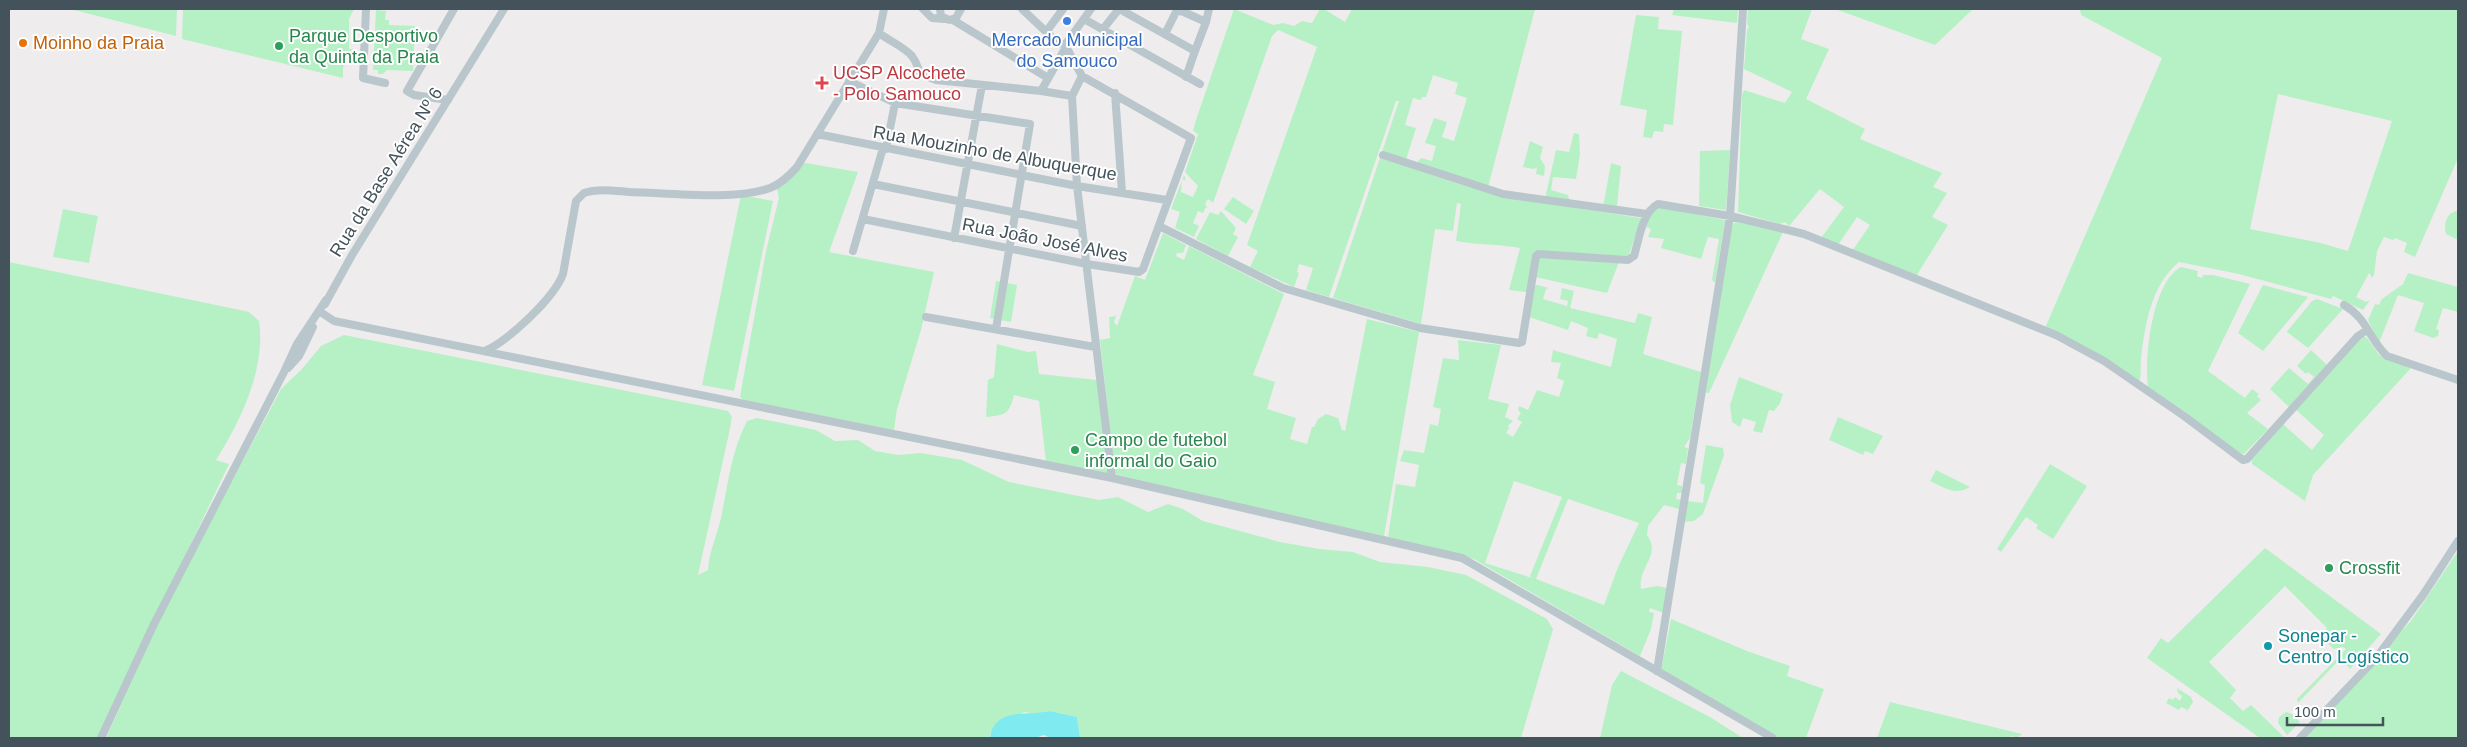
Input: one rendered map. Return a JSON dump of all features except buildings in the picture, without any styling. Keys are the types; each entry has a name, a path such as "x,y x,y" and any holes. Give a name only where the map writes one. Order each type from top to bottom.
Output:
{"street":[{"path":"366,9 363,78 385,83"},
{"path":"448,100 414,95 407,91 454,9"},
{"name":"Rua da Base Aérea Nº 6","path":"326,300 504,9"},
{"path":"485,351 502,341 550,297 558,285 563,274 573,211 578,197 588,192 705,195 747,192 770,188 785,180 817,134 879,33 884,9"},
{"path":"923,9 932,18 953,20 1048,78"},
{"path":"940,9 944,19"},
{"path":"953,20 961,9"},
{"path":"1022,9 1057,42 1066,46 1082,76 1115,93 1122,192"},
{"path":"1046,32 1063,9"},
{"path":"1103,29 1119,9"},
{"path":"1125,9 1123,11 1195,51"},
{"path":"1186,77 1209,9"},
{"path":"1657,671 1730,216 1743,9"},
{"path":"1165,34 1176,12 1179,10 1206,22"},
{"path":"1041,90 1087,12 1103,29 1200,84"},
{"path":"879,33 912,56 918,72 936,80 1041,90 1072,96"},
{"path":"1082,76 1072,96 1077,186 1112,478"},
{"path":"849,82 895,103 1030,124 996,329"},
{"path":"954,238 982,85"},
{"name":"Rua João José Alves","path":"863,219 1087,264 1138,272 1143,269 1191,138 1115,93"},
{"path":"853,251 885,148 895,103"},
{"name":"Rua Mouzinho de Albuquerque","path":"817,134 1077,186 1167,200"},
{"path":"1383,155 1503,194 1647,214"},
{"path":"873,184 1082,226"},
{"path":"1159,226 1283,288 1420,328 1522,342 1536,256 1542,253 1628,260 1634,256 1647,214 1651,208 1666,204 1730,216 1804,234 2056,335 2104,361 2184,416 2243,460 2247,459 2358,336 2367,330"},
{"path":"284,372 299,356 322,313 326,300"},
{"path":"101,738 162,608 284,372 296,344 326,300"},
{"path":"2344,304 2358,313 2367,330 2387,356 2458,380"},
{"path":"322,313 334,321 1112,478 1462,558 1773,738"},
{"path":"926,317 1096,347"},
{"path":"502,341 502,348 508,356"},
{"path":"2300,738 2377,656 2423,594 2458,541"}],"green space":[{"path":"70,9 177,9 176,36"},
{"name":"Parque Desportivo da Quinta da Praia","path":"183,9 354,9 349,19 349,49 353,49 352,54 348,54 348,62 343,67 343,78 182,39"},
{"path":"1234,9 1273,25 1283,23 1294,26 1302,21 1312,23 1320,9 1324,9 1345,22 1352,9 1535,9 1488,187 1417,163 1421,158 1432,161 1436,146 1425,143 1434,118 1447,122 1442,137 1454,141 1467,98 1455,94 1458,83 1433,75 1426,97 1422,97 1421,100 1413,98 1405,125 1416,128 1406,160 1382,152 1399,101 1396,101 1329,297 1306,290 1313,268 1299,264 1297,272 1299,273 1294,287 1250,267 1258,251 1247,245 1317,47 1278,30 1272,36 1213,203 1208,199 1205,204 1208,208 1206,207 1203,213 1198,211 1193,223 1199,226 1194,237 1175,228 1180,212 1171,209 1182,181 1181,192 1193,197 1198,186 1185,172 1198,134 1193,131"},
{"path":"1674,9 1738,9 1737,23 1672,15"},
{"path":"1748,9 1812,9 1801,39 1829,49 1806,99 1865,129 1860,139 1942,173 1933,187 1947,193 1932,217 1948,225 1915,278 1867,255 1864,256 1852,251 1870,225 1857,217 1838,245 1821,238 1844,207 1820,189 1789,226 1785,222 1780,224 1738,212 1742,95 1744,90 1785,103 1792,92 1744,69 1747,30 1749,27 1747,24"},
{"path":"1835,9 1973,9 1935,45"},
{"path":"2080,9 2458,9 2458,158 2415,257 2404,252 2407,243 2395,238 2393,240 2384,237 2377,251 2374,275 2372,278 2369,273 2356,297 2366,302 2370,300 2363,310 2333,296 2331,299 2239,274 2179,262 2169,271 2162,282 2151,306 2147,319 2139,381 2045,328 2162,58 2081,15","holes":["2278,94 2392,121 2348,251 2321,243 2250,229"]},
{"path":"376,10 386,11 385,20 389,20 389,25 415,26 413,71 387,70 383,74 378,74 378,70 373,70"},
{"path":"1636,15 1659,17 1658,29 1682,31 1673,125 1664,124 1663,132 1654,131 1652,138 1643,137 1647,110 1620,105"},
{"path":"1574,133 1579,134 1580,154 1576,179 1553,177 1551,190 1568,195 1570,202 1545,199 1556,150 1569,152"},
{"path":"1530,141 1543,147 1540,158 1545,166 1544,176 1536,174 1537,167 1534,169 1523,167"},
{"path":"1730,150 1726,210 1699,206 1700,151"},
{"path":"1380,158 1459,184 1531,201 1641,218 1629,255 1626,256 1539,251 1527,292 1509,290 1520,248 1456,241 1461,204 1457,203 1453,231 1435,229 1421,324 1333,298"},
{"path":"800,162 858,172 829,252 934,272 921,330 897,409 894,430 744,400 740,397 766,251 779,198 776,185"},
{"path":"1611,163 1621,166 1617,206 1614,208 1603,207"},
{"path":"741,195 773,201 734,391 702,385"},
{"path":"1233,197 1254,211 1246,224 1224,209"},
{"path":"1659,207 1725,220 1715,283 1712,280 1719,239 1708,237 1701,259 1661,248 1664,239 1648,237 1651,229 1646,227 1651,211"},
{"path":"63,209 98,216 89,263 53,257"},
{"path":"1221,211 1236,228 1233,234 1238,237 1228,256 1196,239 1210,212 1218,215"},
{"path":"2458,211 2458,240 2446,234 2445,226 2451,213"},
{"path":"1740,221 1783,232 1709,393 1703,392 1731,229 1734,223"},
{"path":"1163,233 1186,245 1183,253 1177,253 1176,256 1184,260 1189,246 1284,294 1253,375 1275,382 1267,409 1296,418 1290,439 1307,444 1312,427 1314,427 1318,419 1326,414 1338,418 1342,430 1345,431 1367,319 1419,332 1384,536 1205,497 1115,474 1100,340 1110,338 1109,317 1116,316 1114,322 1117,326 1135,276 1145,280"},
{"path":"1539,256 1619,262 1607,293 1535,277"},
{"path":"9,262 249,312 259,321 259,357 250,393 234,428 216,460 229,464 98,738 9,738"},
{"path":"2181,267 2198,271 2197,276 2202,278 2203,275 2213,275 2250,284 2208,371 2245,398 2252,389 2259,394 2257,396 2261,400 2247,413 2268,429 2244,454 2238,453 2187,413 2148,387 2147,358 2152,322 2163,288 2171,275"},
{"path":"2408,273 2458,287 2458,312 2443,308 2436,329 2439,330 2438,336 2433,338 2414,331 2424,303 2398,295 2379,343 2368,320 2375,304 2379,305 2382,299 2403,284"},
{"path":"996,281 1017,285 1011,322 990,318"},
{"path":"2263,285 2308,297 2263,351 2238,333"},
{"path":"1534,286 1549,288 1546,289 1543,299 1567,306 1568,301 1560,299 1562,288 1574,291 1570,308 1635,323 1638,313 1652,317 1643,354 1701,372 1690,438 1684,447 1688,448 1686,464 1681,463 1677,485 1682,486 1682,493 1677,493 1676,499 1681,500 1679,509 1664,505 1648,526 1647,535 1652,549 1642,575 1641,589 1657,586 1668,588 1664,613 1650,608 1649,612 1654,613 1651,629 1640,656 1474,559 1388,537 1396,484 1415,487 1419,465 1400,461 1404,450 1424,453 1430,424 1438,426 1441,409 1433,407 1443,358 1459,360 1458,340 1501,345 1488,399 1509,404 1505,417 1513,421 1508,426 1509,428 1506,433 1513,437 1522,422 1517,419 1521,413 1518,410 1519,406 1528,410 1537,390 1559,397 1564,381 1557,378 1561,363 1551,362 1553,350 1611,367 1617,339 1599,333 1597,339 1586,336 1588,328 1571,321 1568,330 1529,317","holes":["1514,481 1562,497 1530,576 1532,578 1485,563","1568,499 1639,523 1618,567 1604,605 1536,579"]},
{"path":"2317,299 2343,309 2308,348 2287,332 2285,334 2312,301"},
{"path":"344,335 728,411 732,417 698,575 708,570 711,550 721,518 737,444 747,421 757,418 816,430 835,441 858,440 875,451 898,455 921,453 962,460 1009,482 1099,500 1118,497 1148,512 1168,504 1183,509 1203,521 1280,542 1319,549 1353,552 1380,562 1428,567 1466,575 1547,619 1553,629 1521,738 1080,738 1077,717 1050,711 1037,714 1024,712 990,733 990,738 106,738 168,602 281,389 302,369 321,346"},
{"path":"2363,336 2367,338 2379,355 2411,368 2313,475 2305,501 2252,464 2252,460 2283,424 2312,450 2324,435 2295,409"},
{"path":"997,344 1028,352 1036,351 1039,374 1098,380 1109,477 1046,462 1039,401 1014,395 1010,407 1005,413 986,417 988,380 994,377"},
{"path":"2311,350 2327,365 2289,407 2270,389 2289,368 2308,384 2314,377 2308,372 2306,374 2297,366"},
{"path":"1739,377 1783,394 1780,403 1774,411 1769,410 1762,433 1753,431 1756,422 1743,418 1740,427 1732,422 1730,405"},
{"path":"1838,417 1883,436 1873,454 1865,451 1863,455 1829,440"},
{"path":"1706,445 1723,448 1724,455 1703,514 1694,521 1684,522 1687,501 1703,503 1705,485 1700,483"},
{"path":"2050,464 2087,486 2053,539 2036,528 2038,525 2026,517 2001,552 1997,549"},
{"path":"1936,470 1970,487 1965,490 1955,491 1930,481"},
{"path":"2265,548 2381,634 2350,669 2344,662 2339,660 2298,703 2297,699 2346,649 2343,647 2334,649 2320,636 2327,628 2285,586 2209,662 2236,690 2230,698 2243,711 2251,705 2285,738 2260,738 2147,658 2161,638 2168,643"},
{"path":"2458,551 2458,738 2300,738 2411,621"},
{"path":"1671,619 1747,651 1790,666 1787,676 1824,689 1806,738 1780,738 1661,671"},
{"path":"1621,671 1710,717 1743,738 1600,738 1612,685"},
{"path":"2177,688 2191,697 2193,702 2186,713 2187,710 2181,707 2179,710 2166,703 2169,698 2173,700 2175,697 2180,701 2182,696 2178,693"},
{"path":"1890,702 2022,734 2017,738 2012,736 2008,738 1877,738"},
{"path":"2286,712 2292,714 2300,722 2287,735 2278,723 2279,717"}],"water":[{"path":"1050,711 1077,717 1080,738 1050,738 1044,735 1035,738 990,738 993,728 998,721 1005,717"}],"place":[{"name":"Mercado Municipal do Samouco","path":"1067,21"},
{"name":"Moinho da Praia","path":"23,43"},
{"name":"Parque Desportivo da Quinta da Praia","path":"279,46"},
{"name":"UCSP Alcochete - Polo Samouco","path":"822,83"},
{"name":"Campo de futebol informal do Gaio","path":"1075,450"},
{"name":"Crossfit","path":"2329,568"},
{"name":"Sonepar - Centro Logístico","path":"2268,646"}]}
